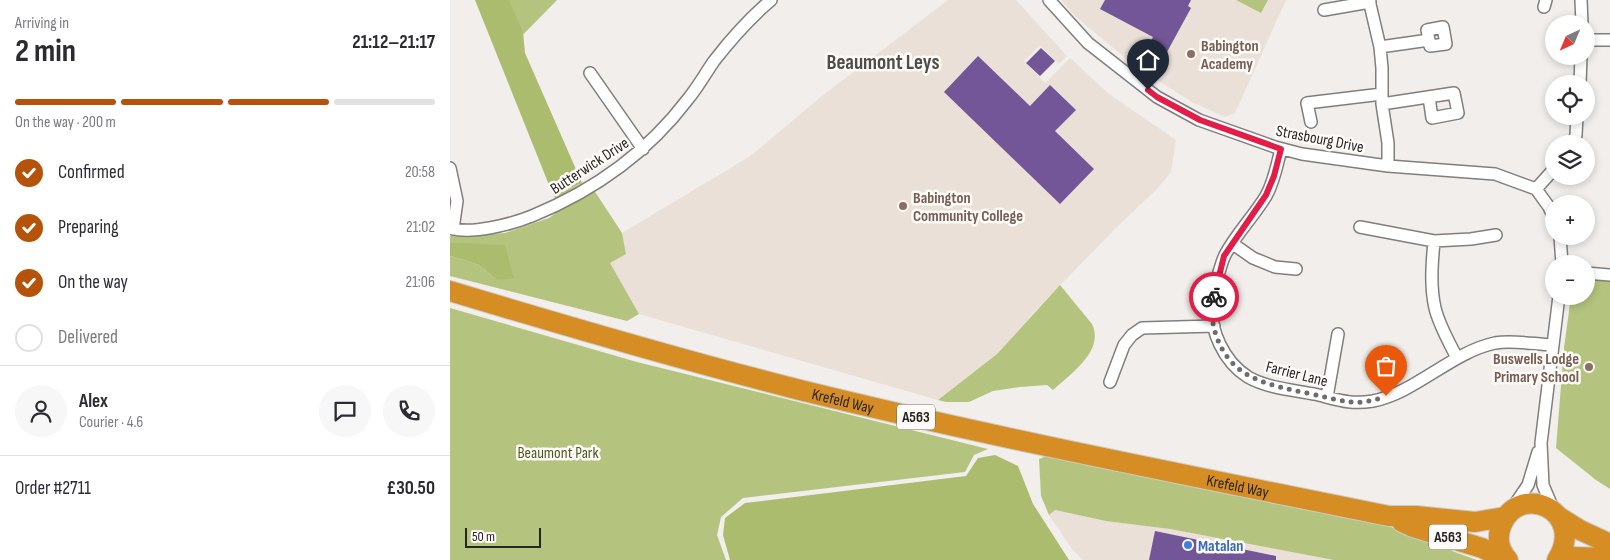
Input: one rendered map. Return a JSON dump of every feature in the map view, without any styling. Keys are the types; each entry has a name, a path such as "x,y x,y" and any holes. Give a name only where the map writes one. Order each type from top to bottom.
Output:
{"highway":[{"name":"Krefeld Way","path":"450,291 620,342 800,390 1045,446 1389,516 1416,516 1475,522 1508,514 1520,506 1536,504 1549,508 1557,515"},
{"path":"1507,560 1499,542 1499,530 1508,514"},
{"path":"1557,515 1580,530 1610,544"},
{"path":"1557,515 1563,524 1565,535 1564,545 1557,560"},
{"name":"Krefeld Way","path":"1389,516 1413,527 1482,548 1507,560"},
{"path":"1563,560 1572,557 1610,558"}],"street":[{"path":"752,0 759,10"},
{"name":"Butterwick Drive","path":"452,229 477,230 513,224 566,202 622,166 644,149 688,100 714,62 759,10 771,0"},
{"name":"Strasbourg Drive","path":"1049,0 1088,43 1157,97 1200,120 1281,149 1388,166 1495,174 1536,188"},
{"path":"1581,0 1582,15"},
{"path":"1324,10 1369,1 1380,47 1382,99 1388,143 1388,166"},
{"path":"1380,47 1429,40"},
{"path":"1595,40 1610,40"},
{"path":"590,73 644,149"},
{"path":"1311,122 1307,103 1430,97"},
{"name":"Farrier Lane","path":"1281,149 1274,176 1266,195 1224,256 1212,302 1214,326 1220,345 1229,360 1249,377 1266,383 1354,403 1375,400 1398,392 1457,358 1482,347 1505,342 1552,345"},
{"path":"450,168 457,201 452,229"},
{"path":"1545,178 1536,188 1545,201"},
{"path":"1360,227 1434,241 1472,239 1496,235"},
{"path":"1434,241 1432,294 1435,310 1457,358"},
{"path":"1233,244 1253,258 1275,267 1296,269"},
{"path":"1595,274 1610,275"},
{"path":"1557,515 1543,485 1541,444 1558,305"},
{"path":"1110,382 1124,345 1132,334 1142,328 1214,326"},
{"path":"1327,397 1338,334"},
{"path":"1508,514 1528,484 1541,444"}],"shaded area":[{"name":"Babington Community College","path":"948,0 1016,0 1067,56 1059,64 1040,45 1024,61 1045,83 1070,58 1109,94 1176,140 1171,172 1157,189 1036,310 997,354 938,400 639,314 609,262 626,254 622,233 749,157 822,96"},
{"name":"Babington Academy","path":"1061,0 1286,0 1235,113 1225,117 1192,102 1135,66 1076,17"},
{"path":"1055,510 1106,521 1170,529 1334,560 1083,560 1072,549 1049,515"}],"green space":[{"path":"475,0 509,0 523,32 525,53 582,183 553,195"},
{"path":"488,0 557,0 508,50"},
{"path":"1236,0 1268,0 1261,13"},
{"path":"588,181 622,233 626,254 610,263 639,314 627,321 450,276 450,256 479,265 497,280 472,244 450,242 450,236 505,233 549,218 562,208 553,195"},
{"path":"450,242 505,245 514,278 497,280 479,265 450,256"},
{"path":"1595,280 1610,281 1610,489 1556,448 1564,348 1570,305 1595,305"},
{"path":"1060,285 1092,324 1095,334 1090,353 1076,369 1053,390 1047,385 1020,387 993,391 969,402 938,400 997,354"},
{"name":"Beaumont Park","path":"450,308 637,362 988,449 974,455 965,472 743,498 721,517 717,535 726,560 450,560"},
{"path":"1046,452 1345,514 1454,545 1452,551 1477,560 1334,560 1170,529 1106,521 1055,510 1049,515 1041,496 1039,459 1044,457"},
{"path":"995,455 1018,466 1033,504 1069,560 730,560 723,535 725,518 745,503 966,476 978,458"}],"building":[{"path":"1105,0 1191,0 1188,6 1191,8 1167,52 1150,43 1153,37 1100,9"},
{"path":"1041,48 1055,61 1040,76 1026,63"},
{"path":"978,56 1030,106 1050,85 1076,110 1055,131 1094,169 1060,204 944,92"},
{"name":"Matalan","path":"1155,531 1276,556 1276,560 1149,560"}],"way so far":[{"path":"1214,297 1212,302 1214,326 1220,345 1229,360 1249,377 1287,389 1354,403 1375,400 1386,396"}],"place":[{"name":"Babington Academy","path":"1191,54"},
{"name":"Babington Community College","path":"903,206"},
{"name":"Buswells Lodge Primary School","path":"1589,367"},
{"name":"Matalan","path":"1188,545"}],"district":[{"name":"Beaumont Leys","path":"883,62"}],"route":[{"path":"1148,90 1157,97 1200,120 1281,149 1274,176 1266,195 1224,256 1214,297"}]}
